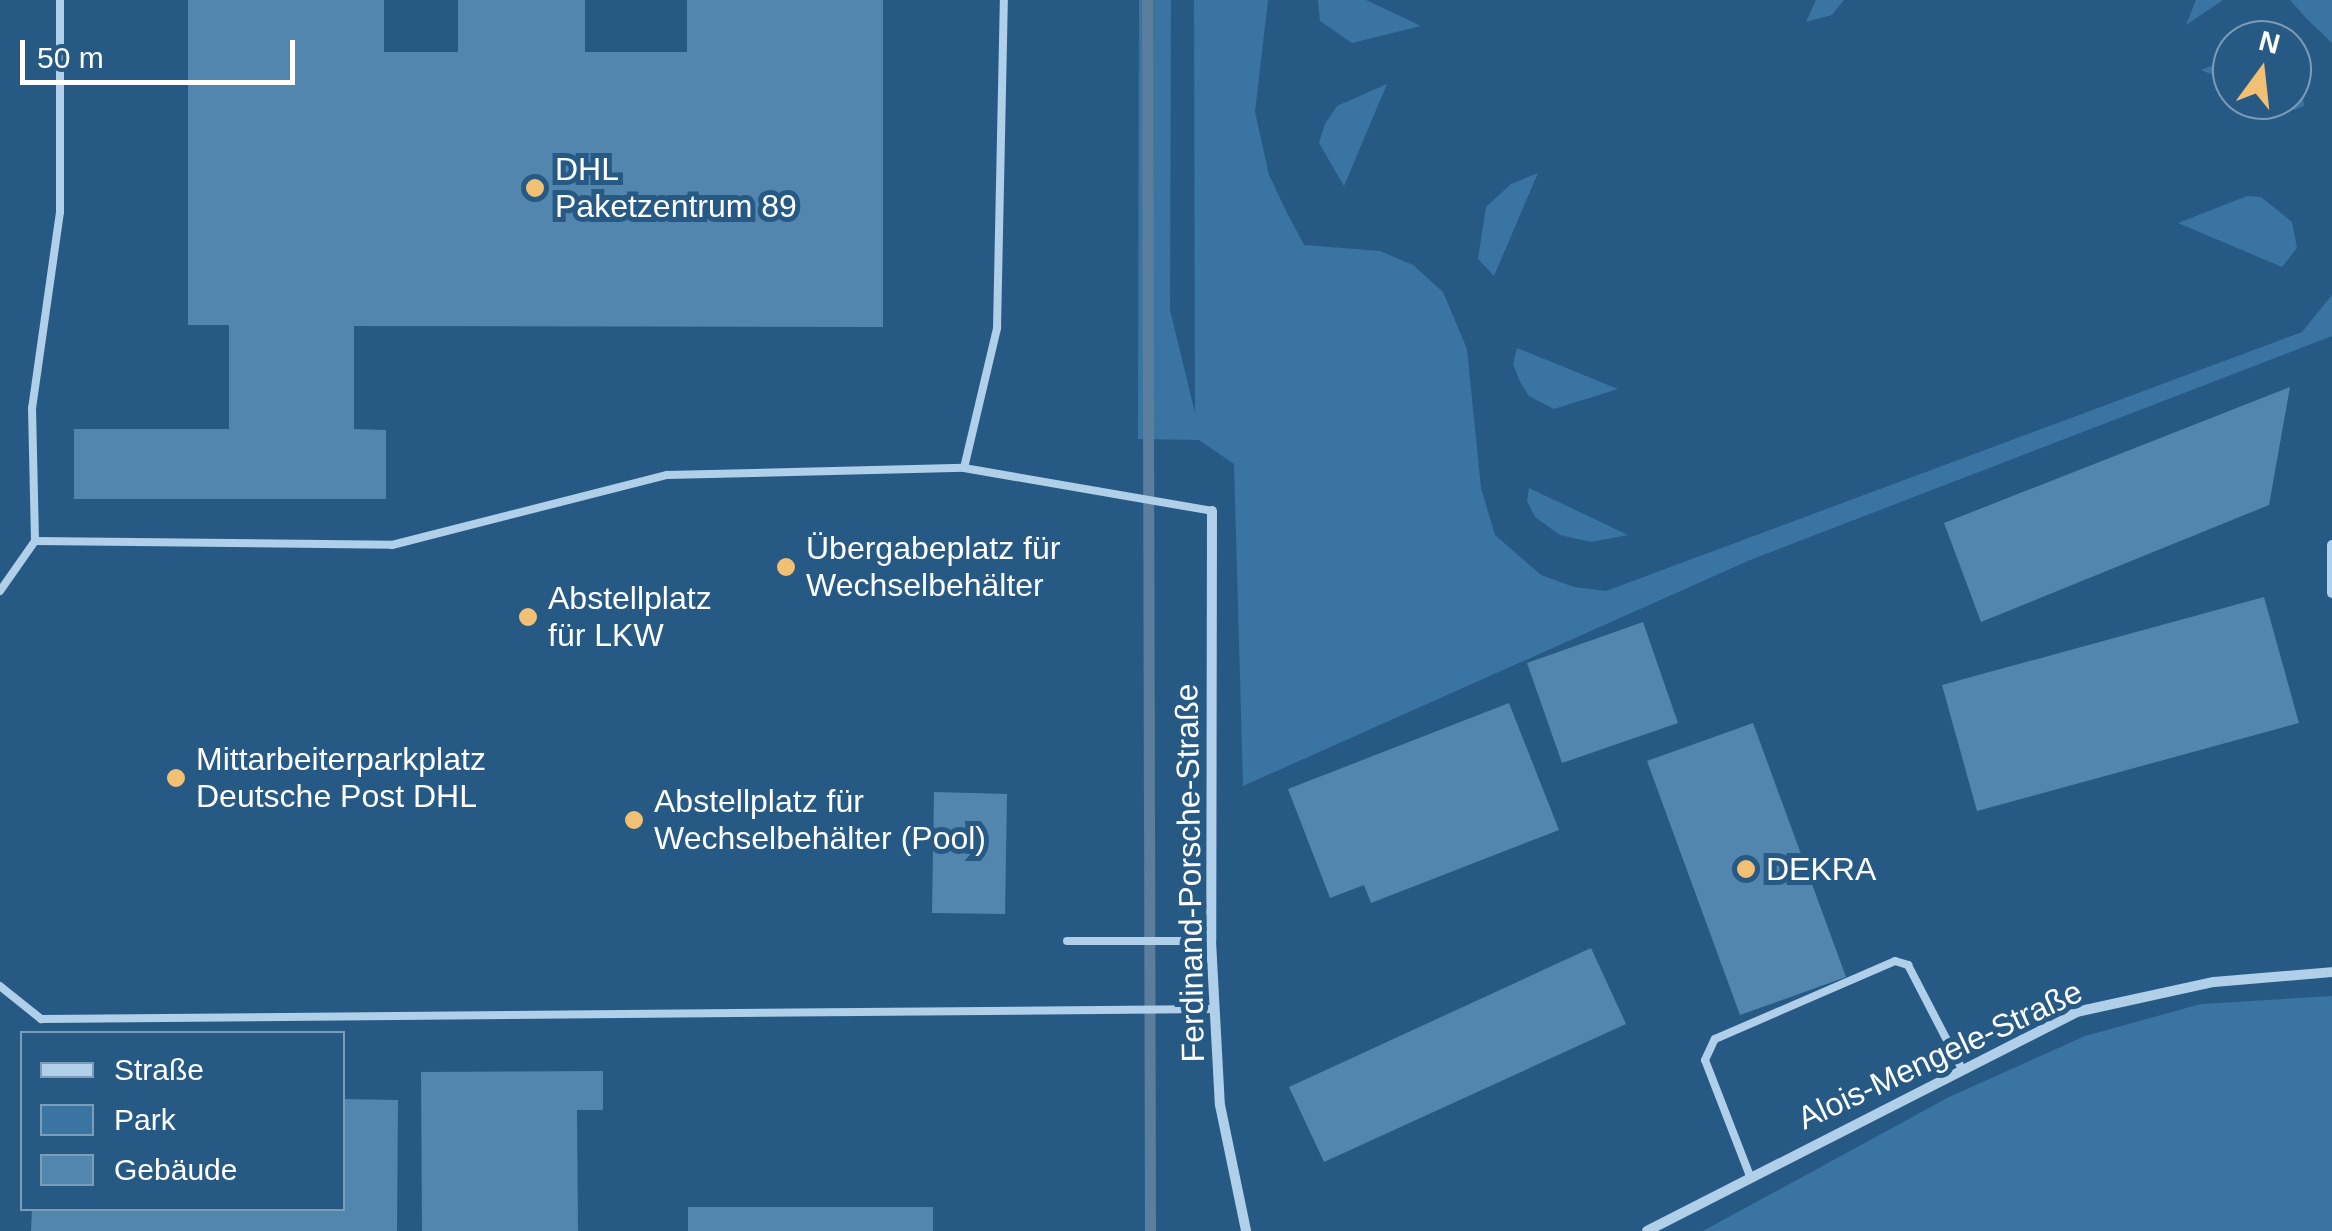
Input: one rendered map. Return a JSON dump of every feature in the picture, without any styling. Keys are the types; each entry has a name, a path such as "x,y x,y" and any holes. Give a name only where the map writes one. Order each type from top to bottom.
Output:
{"street":[{"name":"Ferdinand-Porsche-Straße","path":"1212,511 1215,1010 1220,1105 1246,1231"},
{"path":"2332,545 2332,593"},
{"name":"Alois-Mengele-Straße","path":"1647,1231 2076,1012 2214,982 2332,972"}],"lane":[{"path":"0,591 35,541 32,408 60,212 60,0"},
{"path":"964,468 997,328 1004,0"},
{"path":"35,541 392,544 667,475 964,468 1212,511"},
{"path":"1067,941 1212,941"},
{"path":"1750,1176 1705,1060 1715,1039 1894,961 1908,965 1962,1069"},
{"path":"0,986 41,1019 1215,1010"}],"green space":[{"path":"1139,0 1171,0 1170,310 1195,413 1194,0 1268,0 1255,112 1269,175 1286,211 1304,245 1380,251 1413,265 1443,292 1467,349 1481,488 1495,535 1541,575 1574,587 1606,591 2302,332 2332,295 2332,336 1750,560 1243,786 1234,464 1199,440 1138,439"},
{"path":"1318,0 1366,0 1421,26 1352,43 1320,21"},
{"path":"1816,0 1844,0 1832,15 1806,22"},
{"path":"2196,0 2223,0 2186,25"},
{"path":"2290,0 2332,0 2332,43 2312,20"},
{"path":"1387,84 1344,186 1319,143 1325,124 1337,106"},
{"path":"1538,173 1494,276 1478,259 1486,207 1511,184"},
{"path":"2247,196 2261,197 2292,222 2297,248 2282,267 2178,223"},
{"path":"1517,348 1618,389 1554,409 1529,396 1520,382 1513,364"},
{"path":"1529,488 1628,535 1591,542 1560,535 1535,517 1527,501"},
{"path":"2332,996 2332,1231 1703,1231 1949,1097 2085,1036 2201,1004"}],"building":[{"name":"DHL Paketzentrum 89","path":"188,0 384,0 384,52 458,52 458,0 585,0 585,52 687,52 687,0 883,0 883,327 354,326 354,429 386,430 386,499 74,499 74,429 229,429 229,325 188,325"},
{"path":"2290,387 2269,505 1981,622 1944,523"},
{"path":"2264,597 2299,723 1977,811 1942,685"},
{"path":"1643,622 1678,723 1562,763 1527,663"},
{"path":"1509,703 1559,830 1371,903 1364,885 1330,898 1288,789"},
{"name":"DEKRA","path":"1753,723 1846,977 1740,1015 1647,761"},
{"path":"934,792 1007,794 1005,914 932,913"},
{"path":"1591,948 1626,1024 1324,1162 1289,1087"},
{"path":"603,1071 603,1110 577,1110 578,1231 422,1231 421,1072"},
{"path":"345,1099 398,1100 397,1231 31,1231 32,1211 345,1211"},
{"path":"688,1207 933,1207 933,1231 688,1231"}],"waterway":[{"path":"1147,0 1150,1231"}],"place":[{"name":"DHL Paketzentrum 89","path":"535,188"},
{"name":"Übergabeplatz für Wechselbehälter","path":"786,567"},
{"name":"Abstellplatz für LKW","path":"528,617"},
{"name":"Mittarbeiterparkplatz Deutsche Post DHL","path":"176,778"},
{"name":"Abstellplatz für Wechselbehälter (Pool)","path":"634,820"},
{"name":"DEKRA","path":"1746,869"}]}
